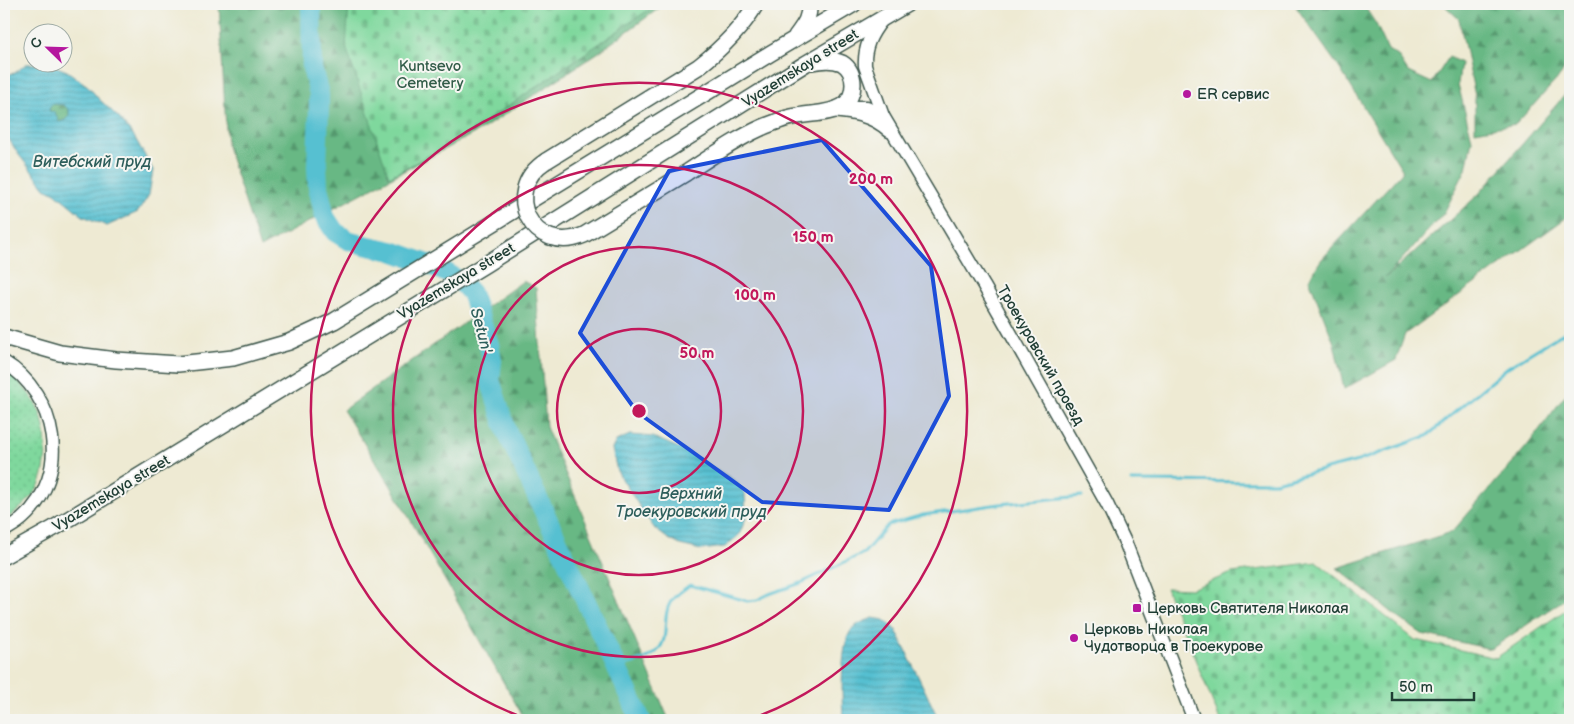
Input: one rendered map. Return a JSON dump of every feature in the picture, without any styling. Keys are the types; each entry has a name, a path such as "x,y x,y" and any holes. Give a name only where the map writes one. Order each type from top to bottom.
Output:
{"main road":[{"path":"756,4 735,34 698,67 534,170 526,182 524,204 528,218 537,229 549,237 571,240 584,235 752,132 775,122 839,107 853,87 853,79 847,67 836,61 827,60 805,64"},
{"path":"792,41 806,23 810,13 809,4"},
{"name":"Vyazemskaya street","path":"4,337 60,353 116,360 178,364 233,358 289,342 334,321 854,4"},
{"name":"Vyazemskaya street","path":"4,556 54,528 486,264 805,64 907,4"}],"street":[{"path":"839,107 853,96 859,82 869,38 885,16"},
{"name":"Троекуровский проезд","path":"864,58 865,66 883,116 984,286 1106,504 1126,544 1194,720"},
{"path":"847,67 883,116"},
{"path":"839,107 867,107 883,116"},
{"path":"839,107 871,118 882,124 894,136"},
{"path":"4,362 25,378 36,392 50,423 53,440 53,457 43,490 23,518 4,531"}],"highlighted area":[{"path":"822,140 931,266 949,396 889,510 762,502 637,412 580,333 669,171"}],"green space":[{"path":"219,4 665,4 599,52 484,128 260,248 227,146"},
{"name":"Kuntsevo Cemetery","path":"349,4 657,4 463,137 389,177 346,47"},
{"path":"1294,4 1363,4 1376,24 1388,50 1398,56 1408,72 1432,83 1449,57 1461,63 1458,84 1472,140 1466,169 1444,213 1385,278 1478,195 1570,89 1570,215 1405,334 1396,360 1344,389 1334,343 1309,279 1321,260 1403,171 1340,69"},
{"path":"1443,4 1570,4 1570,59 1561,75 1516,124 1475,131 1475,96 1459,19"},
{"path":"53,104 64,105 69,110 69,116 65,120 59,122 57,117 49,111 50,106"},
{"path":"523,281 536,288 546,427 669,720 525,720 391,486 343,410"},
{"path":"4,370 29,393 36,404 44,428 46,450 44,471 37,489 18,510 4,521"},
{"path":"1570,389 1570,594 1562,601 1491,649 1422,634 1337,568 1452,532 1527,446"},
{"path":"1317,562 1415,640 1496,658 1570,607 1570,720 1220,720 1166,588 1191,589 1232,573"}],"water":[{"name":"Витебский пруд","path":"22,67 22,72 68,72 88,86 119,118 135,138 153,170 149,195 138,212 107,226 83,216 55,193 45,188 4,132 4,75 15,73","holes":["53,104 64,105 69,110 69,116 59,122 55,112 49,111 50,106"]},
{"name":"Верхний Троекуровский пруд","path":"630,435 653,437 688,452 735,481 745,493 746,518 739,535 725,547 701,550 680,545 655,529 617,471 612,449 616,441"},
{"path":"873,618 885,620 896,630 939,720 843,720 842,675 847,640 850,632 855,627"}],"waterway":[{"name":"Setun'","path":"311,4 312,68 319,94 318,187 325,217 335,232 348,240 392,251 428,264 461,282 471,293 489,344 492,361 490,380 507,432 641,720"},
{"path":"1131,481 1275,482 1358,461 1427,436 1508,367 1570,329"},
{"path":"616,668 644,659 658,650 664,637 667,610 670,603 676,595 690,585 747,601 757,600 801,583 864,553 888,525 923,515 1000,504 1082,496"}],"place":[{"name":"ER сервис","path":"1187,94"},
{"name":"Церковь Святителя Николая","path":"1137,608"},
{"name":"Церковь Николая Чудотворца в Троекурове","path":"1074,638"}]}
